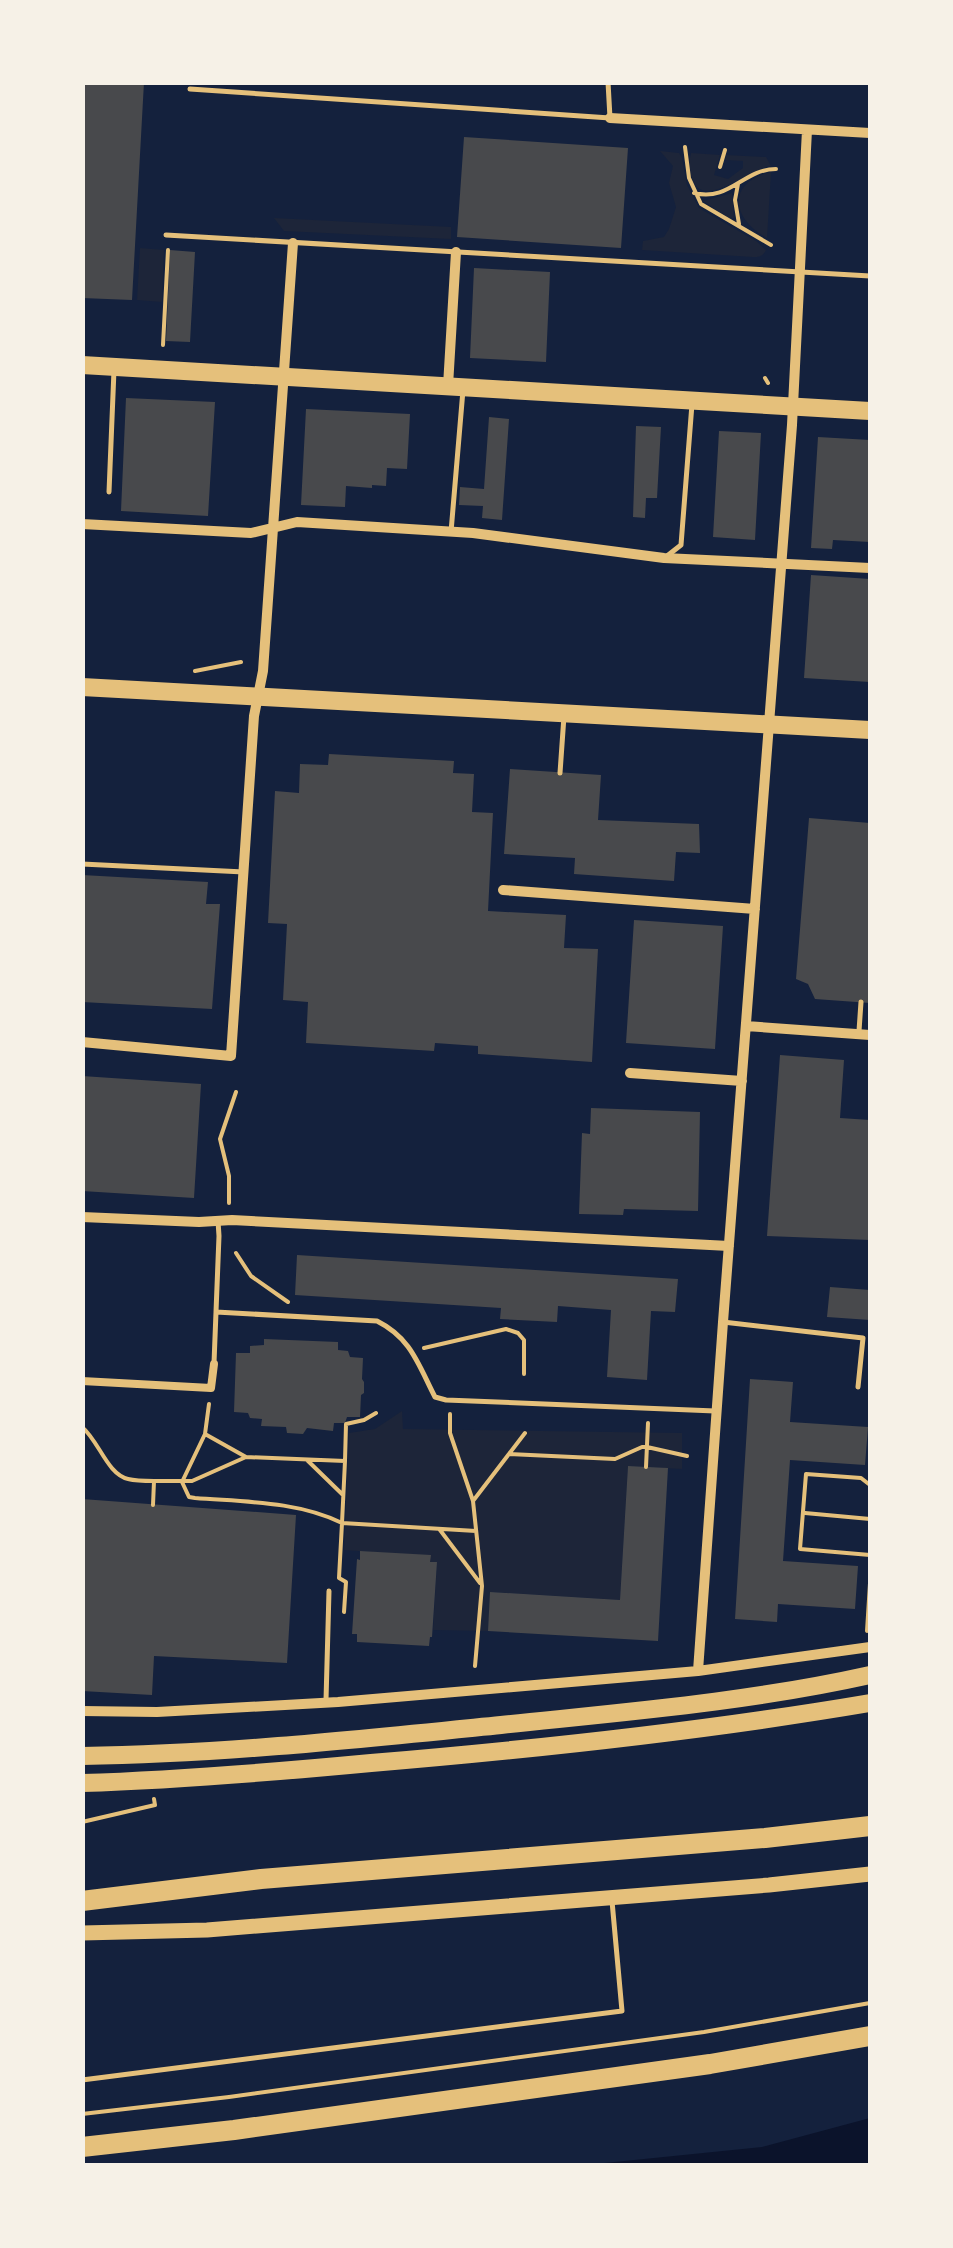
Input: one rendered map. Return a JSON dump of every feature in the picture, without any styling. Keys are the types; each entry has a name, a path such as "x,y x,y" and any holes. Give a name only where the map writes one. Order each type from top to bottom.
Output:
{"highway":[{"path":"82,1901 180,1888 870,1826"},
{"path":"82,1886 180,1888"},
{"path":"82,2147 234,2130 710,2064 870,2036"}],"main road":[{"path":"82,365 870,411"},
{"path":"82,687 870,730"},
{"path":"82,1756 152,1755 384,1737 663,1708 808,1688 870,1674"},
{"path":"82,1784 168,1781 602,1741 772,1720 870,1703"},
{"path":"82,1934 207,1930 870,1874"}],"street":[{"path":"610,118 870,133"},
{"path":"698,1671 794,407 808,130"},
{"path":"82,1042 231,1056 254,716 264,672 293,243"},
{"path":"456,252 456,386"},
{"path":"82,524 251,533 297,522 452,532 664,558 870,568"},
{"path":"503,890 755,909"},
{"path":"746,1026 865,1035"},
{"path":"630,1073 742,1081"},
{"path":"82,1217 729,1246"},
{"path":"82,1381 212,1388 214,1364"},
{"path":"82,1711 157,1712 326,1703 698,1671 870,1647"}],"lane":[{"path":"190,89 610,118 608,82"},
{"path":"166,236 870,276"},
{"path":"109,492 114,366"},
{"path":"452,532 456,386"},
{"path":"664,558 681,546 692,401"},
{"path":"560,772 564,713"},
{"path":"82,864 244,872"},
{"path":"861,1002 865,1035"},
{"path":"214,1364 218,1221"},
{"path":"216,1312 377,1321 406,1340 435,1397 446,1400 717,1412"},
{"path":"723,1322 863,1338 858,1387"},
{"path":"326,1703 329,1591"},
{"path":"82,2080 622,2011 612,1898"}],"path":[{"path":"685,147 689,178 700,204 772,245"},
{"path":"720,167 724,150"},
{"path":"694,193 719,194 762,169 776,168"},
{"path":"738,184 736,210 740,228"},
{"path":"163,345 168,256"},
{"path":"195,672 241,662"},
{"path":"229,1200 229,1176 220,1139 236,1092"},
{"path":"236,1253 251,1276 288,1302"},
{"path":"420,1350 506,1329 524,1340 524,1374"},
{"path":"182,1482 205,1434 212,1388"},
{"path":"646,1467 649,1408"},
{"path":"342,1522 346,1424 376,1413"},
{"path":"450,1413 450,1433 473,1501 482,1586 475,1666"},
{"path":"82,1427 117,1475 127,1479 182,1482 246,1457 345,1461"},
{"path":"205,1434 246,1457"},
{"path":"473,1501 525,1434"},
{"path":"509,1454 615,1459 647,1447 687,1456"},
{"path":"308,1460 344,1495"},
{"path":"870,1485 861,1478 806,1474 800,1549 870,1554"},
{"path":"153,1505 154,1481"},
{"path":"182,1482 189,1497 289,1506 342,1522 476,1530"},
{"path":"803,1513 870,1518"},
{"path":"440,1530 482,1586"},
{"path":"867,1631 870,1583"},
{"path":"82,1822 155,1805 152,1792"},
{"path":"82,2114 704,2032 870,2002"}],"shaded area":[{"path":"660,151 679,153 687,185 699,208 756,241 766,250 764,254 753,257 642,250 643,241 664,237 676,207 669,183 673,166"},
{"path":"691,153 720,155 714,175 728,179 743,168 743,161 725,160 726,155 766,157 771,166 728,186 706,191 697,187 692,178"},
{"path":"771,172 767,238 746,221 739,202 746,184"},
{"path":"732,193 734,218 703,201"},
{"path":"274,218 451,227 451,239 284,231"},
{"path":"140,248 164,250 162,302 137,300"},
{"path":"402,1411 403,1429 682,1433 682,1469 628,1466 620,1600 491,1592 488,1631 433,1630 437,1563 430,1562 430,1556 344,1550 349,1433 375,1429"},
{"path":"870,2118 870,2165 585,2165 762,2147"}],"building":[{"path":"82,82 144,82 132,300 82,298"},
{"path":"464,137 628,148 621,248 457,237"},
{"path":"170,250 195,252 190,342 166,341"},
{"path":"474,268 550,272 546,362 470,358"},
{"path":"126,398 215,402 208,516 121,511"},
{"path":"306,409 410,414 407,469 387,468 386,486 346,486 345,507 301,505"},
{"path":"489,417 509,419 502,520 482,518 483,506 459,505 460,487 484,489"},
{"path":"636,426 661,427 657,498 646,498 645,518 633,517"},
{"path":"719,431 761,433 755,540 713,537"},
{"path":"818,437 870,440 870,542 833,540 832,549 811,548"},
{"path":"811,575 870,579 870,682 804,678"},
{"path":"329,754 454,761 453,773 474,774 472,812 493,813 488,911 566,915 564,948 598,949 592,1062 478,1054 478,1046 435,1043 434,1051 306,1043 308,1002 283,1000 287,924 268,923 275,791 299,793 300,764 328,765"},
{"path":"510,769 601,775 598,820 699,824 700,853 676,852 674,881 574,874 575,858 504,854"},
{"path":"809,818 870,823 870,1003 815,999 808,984 796,979"},
{"path":"82,875 208,882 206,904 220,904 212,1009 82,1002"},
{"path":"634,920 723,926 715,1049 626,1043"},
{"path":"780,1055 844,1060 840,1118 870,1120 870,1240 767,1236"},
{"path":"82,1076 201,1084 194,1198 82,1191"},
{"path":"591,1108 700,1112 698,1211 624,1209 623,1215 579,1214 582,1133 590,1134"},
{"path":"297,1255 678,1279 675,1312 651,1311 647,1380 607,1377 611,1310 558,1306 557,1322 500,1319 501,1308 295,1295"},
{"path":"830,1287 870,1290 870,1320 827,1317"},
{"path":"264,1339 338,1342 338,1350 348,1351 350,1357 363,1358 360,1417 334,1423 333,1431 307,1428 303,1434 287,1433 286,1427 261,1426 262,1419 234,1412 236,1353 250,1353 250,1346 264,1345"},
{"path":"750,1379 793,1382 790,1422 868,1427 865,1465 790,1460 783,1561 858,1566 855,1609 778,1604 777,1622 735,1619"},
{"path":"628,1466 668,1468 658,1641 488,1631 490,1592 620,1600"},
{"path":"82,1499 296,1515 287,1663 154,1656 152,1695 82,1691"},
{"path":"360,1551 431,1555 430,1562 437,1562 429,1646 357,1642 357,1634 352,1634"}]}
